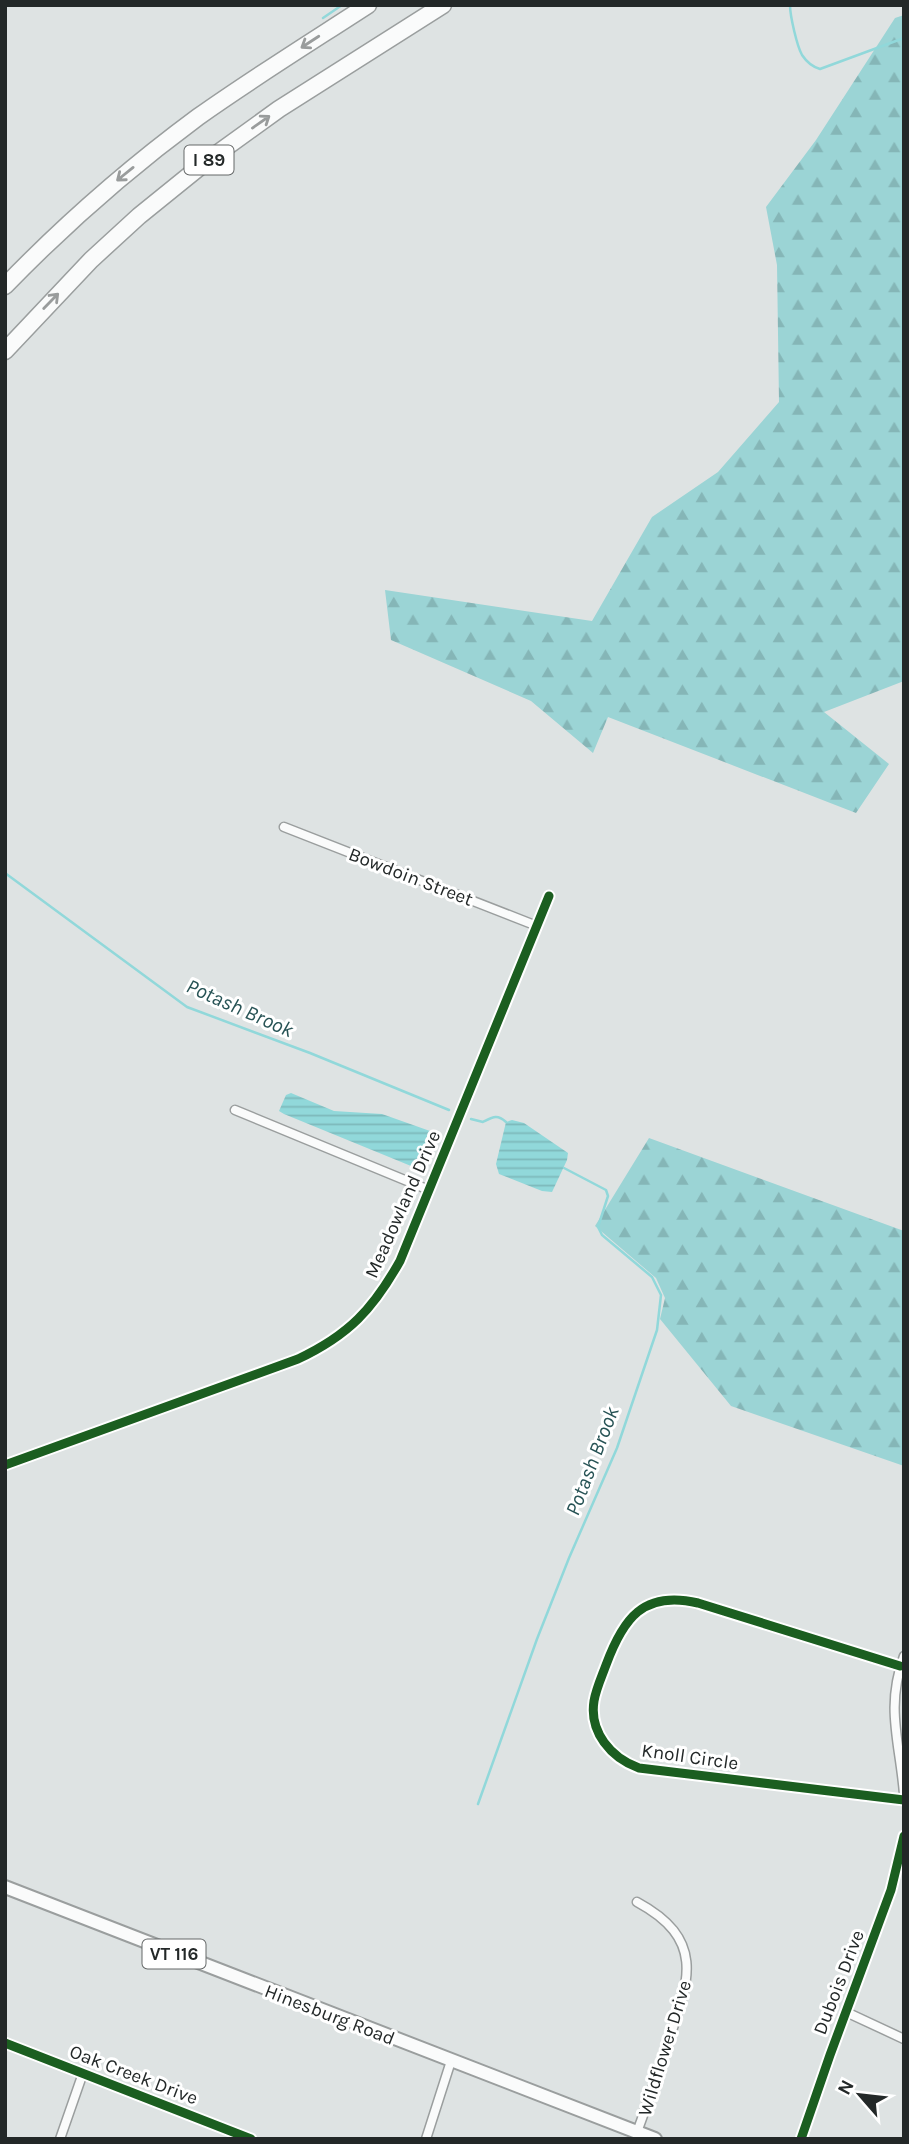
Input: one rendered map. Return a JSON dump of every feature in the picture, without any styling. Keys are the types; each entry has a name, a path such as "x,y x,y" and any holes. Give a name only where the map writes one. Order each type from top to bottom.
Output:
{"highway":[{"name":"I 89","path":"5,286 83,210 167,141 248,83 368,5"},
{"name":"I 89","path":"5,351 91,260 139,216 207,161 279,109 443,5"}],"main road":[{"name":"Hinesburg Road","path":"5,1887 655,2139"}],"street":[{"name":"Bowdoin Street","path":"284,827 537,926"},
{"name":"Meadowland Drive","path":"5,1465 298,1359 338,1338 363,1316 383,1291 400,1261 549,896"},
{"path":"235,1110 429,1190"},
{"name":"Knoll Circle","path":"900,1666 698,1603 679,1599 667,1600 642,1608 621,1630 597,1692 594,1709 597,1728 605,1745 620,1759 639,1768 904,1800"},
{"path":"904,1656 894,1695 893,1719 904,1794"},
{"name":"Dubois Drive","path":"801,2139 895,1878 904,1836"},
{"name":"Wildflower Drive","path":"637,1902 657,1914 674,1930 685,1952 688,1966 687,1980 676,2019 637,2132"},
{"path":"846,2012 904,2039"},
{"name":"Oak Creek Drive","path":"5,2043 251,2139"},
{"path":"426,2139 451,2061"},
{"path":"60,2139 83,2073"}],"green space":[{"path":"904,15 904,681 824,712 889,764 856,813 608,717 593,753 531,701 391,640 385,590 592,621 652,517 718,472 779,402 777,265 766,207 816,140 895,18"},
{"path":"649,1138 904,1231 904,1466 731,1406 660,1319 665,1298 656,1278 595,1226"}],"shaded area":[{"path":"291,1093 334,1111 382,1114 430,1131 432,1138 417,1167 411,1166 279,1111 286,1095"},
{"path":"512,1120 524,1123 568,1153 552,1192 542,1191 499,1174 496,1164 506,1122"}],"waterway":[{"path":"323,18 342,5"},
{"path":"790,5 794,31 802,55 810,64 820,69 904,38"},
{"name":"Potash Brook","path":"5,873 187,1007 310,1053 449,1110"},
{"name":"Potash Brook","path":"471,1119 483,1122 497,1117 506,1122"},
{"name":"Potash Brook","path":"478,1804 537,1639 617,1448 657,1330 661,1295 652,1277 602,1235 598,1227 608,1196 606,1190 564,1168"}],"cycle path":[{"path":"5,1465 298,1359 332,1340 358,1319 380,1293 400,1261 549,896"},
{"path":"900,1666 698,1603 663,1601 638,1612 620,1634 598,1687 593,1712 599,1733 611,1751 639,1768 904,1800"},
{"path":"801,2139 891,1890 904,1836"},
{"path":"5,2043 251,2139"}]}
